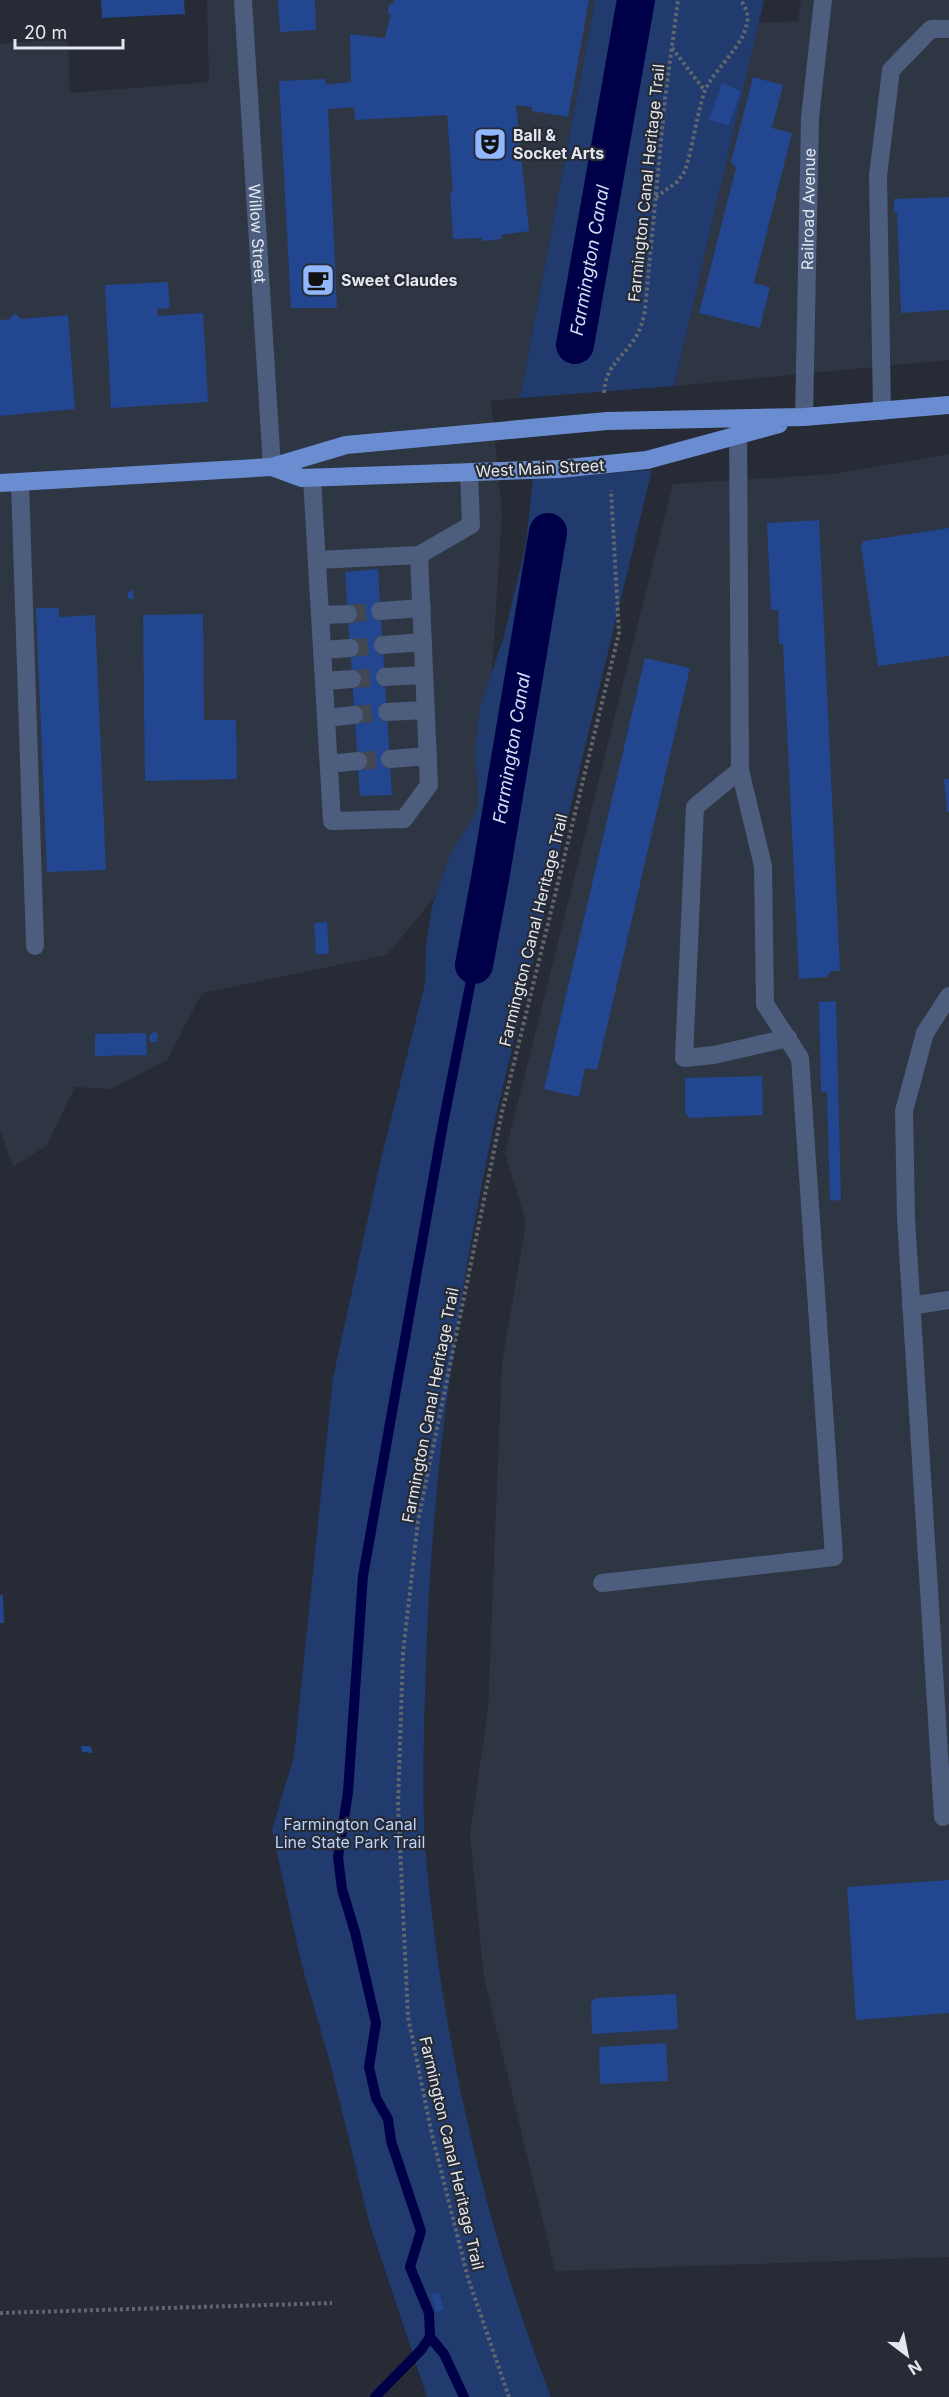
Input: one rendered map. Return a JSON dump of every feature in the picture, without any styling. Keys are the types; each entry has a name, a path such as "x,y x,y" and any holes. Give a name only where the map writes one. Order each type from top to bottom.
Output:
{"main road":[{"name":"West Main Street","path":"0,483 272,467 346,445 607,421 738,426 804,417 949,405"},
{"name":"West Main Street","path":"272,467 302,478 559,469 647,460 738,426"}],"street":[{"name":"Willow Street","path":"243,0 272,467"},
{"name":"Railroad Avenue","path":"804,417 810,118 823,0"},
{"path":"882,411 878,176 891,70 931,29 949,29"},
{"path":"602,1583 834,1557 800,1058 765,1004 763,866 740,770 738,426"},
{"path":"317,560 419,555 471,525 469,472"},
{"path":"312,478 332,820 404,819 429,785 419,555"},
{"path":"20,482 35,946"},
{"path":"380,611 422,608"},
{"path":"321,615 348,614"},
{"path":"382,645 423,642"},
{"path":"323,650 350,648"},
{"path":"385,677 424,675"},
{"path":"324,681 352,679"},
{"path":"387,711 426,710"},
{"path":"326,717 354,715"},
{"path":"390,759 428,756"},
{"path":"329,764 358,761"},
{"path":"740,770 695,807 684,1058 714,1055 788,1038"},
{"path":"943,1817 906,1218 903,1111 925,1033 949,996"},
{"path":"911,1306 949,1300"}],"path":[{"name":"Farmington Canal Heritage Trail","path":"604,393 607,372 633,340 642,324 647,299 678,0"},
{"path":"656,197 677,182 685,171 705,91 740,42 743,33 747,15 740,0"},
{"path":"672,48 705,91"},
{"name":"Farmington Canal Heritage Trail","path":"508,2397 468,2278 432,2135 408,2017 398,1803 403,1653 418,1521 502,1112 619,633 609,464"},
{"path":"0,2313 332,2303"}],"shaded area":[{"path":"207,0 595,0 520,398 491,401 502,514 481,841 387,955 202,993 167,1060 111,1089 75,1087 46,1146 13,1167 0,1130 0,44 68,38 70,93 209,82"},
{"path":"801,0 949,0 949,360 674,386 758,23 798,21"},
{"path":"949,454 949,2257 555,2271 484,1978 470,1835 488,1709 502,1363 526,1222 505,1153 673,484 833,474"}],"green space":[{"path":"595,0 764,0 674,386 520,398"},
{"name":"Farmington Canal Line State Park Trail","path":"652,470 496,1115 482,1183 448,1389 429,1596 424,1809 433,1925 443,1994 469,2131 486,2199 505,2266 551,2397 427,2397 370,2225 329,2059 301,1962 272,1830 294,1756 333,1378 380,1163 425,984 426,944 432,906 451,853 473,818 479,803 475,752 480,707 504,636 526,544 533,479"}],"building":[{"path":"101,0 184,0 185,14 102,18"},
{"path":"278,0 315,0 316,30 280,32"},
{"path":"394,0 589,0 568,117 532,111 532,107 516,105 529,231 502,235 501,239 482,241 482,238 453,239 450,192 453,192 447,115 355,120 354,107 328,109 337,308 291,308 279,81 325,79 326,85 351,82 350,34 385,38 391,14 388,14 389,4 393,4"},
{"path":"753,77 783,85 772,128 792,133 754,283 770,287 760,328 699,313 736,168 731,162"},
{"path":"722,83 741,91 729,125 709,120"},
{"path":"949,197 949,310 901,313 897,213 894,212 894,199"},
{"path":"168,282 170,308 157,309 158,316 203,313 208,402 111,408 105,285"},
{"path":"15,313 21,319 68,315 75,409 0,416 0,320 10,319"},
{"path":"819,520 840,971 831,971 827,977 799,979 783,644 779,644 778,610 771,610 767,523"},
{"path":"949,528 949,656 878,666 861,545 864,541"},
{"path":"378,569 392,795 360,796 345,572"},
{"path":"133,590 134,600 128,598 128,592"},
{"path":"36,608 59,608 59,617 95,615 106,870 47,872"},
{"path":"203,614 204,720 236,720 237,779 145,781 143,615"},
{"path":"645,658 690,668 597,1070 585,1068 579,1097 544,1089"},
{"path":"944,779 949,779 949,812 947,812"},
{"path":"327,922 329,954 316,954 314,923"},
{"path":"836,1001 841,1200 830,1201 827,1092 821,1092 819,1002"},
{"path":"155,1031 158,1034 157,1042 150,1042 149,1036"},
{"path":"146,1033 147,1055 95,1056 95,1034"},
{"path":"762,1076 763,1115 690,1118 685,1113 685,1078"},
{"path":"0,1595 3,1595 4,1623 0,1623"},
{"path":"81,1746 90,1746 93,1753 82,1752"},
{"path":"949,1880 949,2013 856,2020 847,1887"},
{"path":"676,1994 678,2029 592,2034 591,2003 595,1998"},
{"path":"666,2043 668,2081 600,2084 599,2047"},
{"path":"439,2292 444,2310 436,2312 431,2295"}],"waterway":[{"name":"Farmington Canal","path":"575,345 636,0"},
{"name":"Farmington Canal","path":"474,965 548,532"},
{"path":"464,2397 444,2354 430,2337 429,2313 410,2267 421,2231 391,2141 388,2119 376,2098 369,2067 376,2023 355,1932 342,1889 338,1857 348,1792 363,1576 443,1124 474,965"},
{"path":"375,2397 421,2350 430,2337"}],"tunnel":[{"path":"348,614 380,611"},
{"path":"350,648 383,645"},
{"path":"352,679 385,677"},
{"path":"354,715 387,712"},
{"path":"358,761 390,759"}],"place":[{"name":"Ball & Socket Arts","path":"490,144"},
{"name":"Sweet Claudes","path":"318,280"}]}
